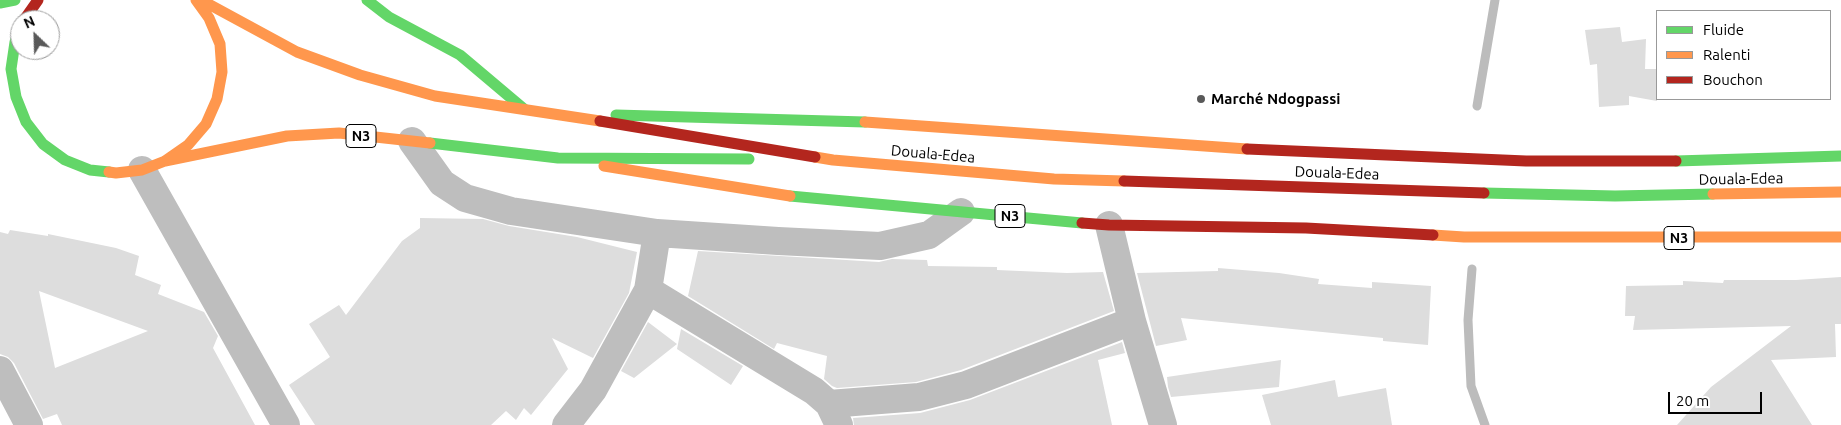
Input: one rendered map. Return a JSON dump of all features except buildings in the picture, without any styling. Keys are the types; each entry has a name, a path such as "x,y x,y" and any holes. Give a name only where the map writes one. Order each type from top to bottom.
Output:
{"main road":[{"path":"0,3 15,0"},
{"name":"N3","path":"154,166 188,145 206,124 217,99 222,72 220,44 209,18 196,0"},
{"name":"N3","path":"201,0 297,52 360,75 435,96 560,114 851,121 1236,148 1526,161 1648,162 1841,156"},
{"path":"367,0 389,17 460,55 524,109"},
{"name":"N3","path":"12,60 11,69 16,97 26,122 44,144 65,160 90,170 116,173 293,136 338,133 558,158 785,196 1109,225 1306,228 1464,237 1841,237"},
{"name":"N3","path":"9,113 26,122"},
{"name":"Douala-Edea","path":"560,114 833,160"},
{"name":"Douala-Edea","path":"558,158 833,160 1054,179 1523,195 1615,196 1841,192"}],"street":[{"path":"412,141 442,183 465,198 511,210 656,233 880,246 929,235 961,212"},
{"path":"154,166 286,425"},
{"path":"1109,225 1132,321 1162,425"},
{"path":"566,425 593,390 648,290 656,233"},
{"path":"648,290 814,392 834,415 966,385 1132,321"},
{"path":"0,370 29,425"}],"waterway":[{"path":"1477,106 1495,0"},
{"path":"1472,269 1468,320 1471,386 1485,425"}],"traffic: fast":[{"path":"0,3 15,0"},
{"path":"367,0 389,17 460,55 524,109"},
{"path":"12,60 11,69 16,97 26,122 43,144 65,160 90,170 109,172"},
{"path":"616,115 865,122"},
{"path":"430,143 558,158 749,159"},
{"path":"1676,161 1841,156"},
{"path":"1484,193 1615,196 1713,194"},
{"path":"790,196 1082,223"}],"traffic: slow":[{"path":"109,172 142,170 165,161 188,145 206,124 217,99 222,72 220,44 209,18 196,0"},
{"path":"201,0 297,52 360,75 435,96 600,121"},
{"path":"865,122 1247,149"},
{"path":"165,161 287,136 339,133 430,143"},
{"path":"815,157 1054,179 1124,181"},
{"path":"604,166 790,196"},
{"path":"1713,194 1841,192"},
{"path":"1433,235 1464,237 1841,237"}],"traffic: jam":[{"path":"31,10 38,0"},
{"path":"600,121 815,157"},
{"path":"1247,149 1526,161 1676,161"},
{"path":"1124,181 1484,193"},
{"path":"1082,223 1306,228 1433,235"}],"place":[{"name":"Marché Ndogpassi","path":"1201,99"}]}
